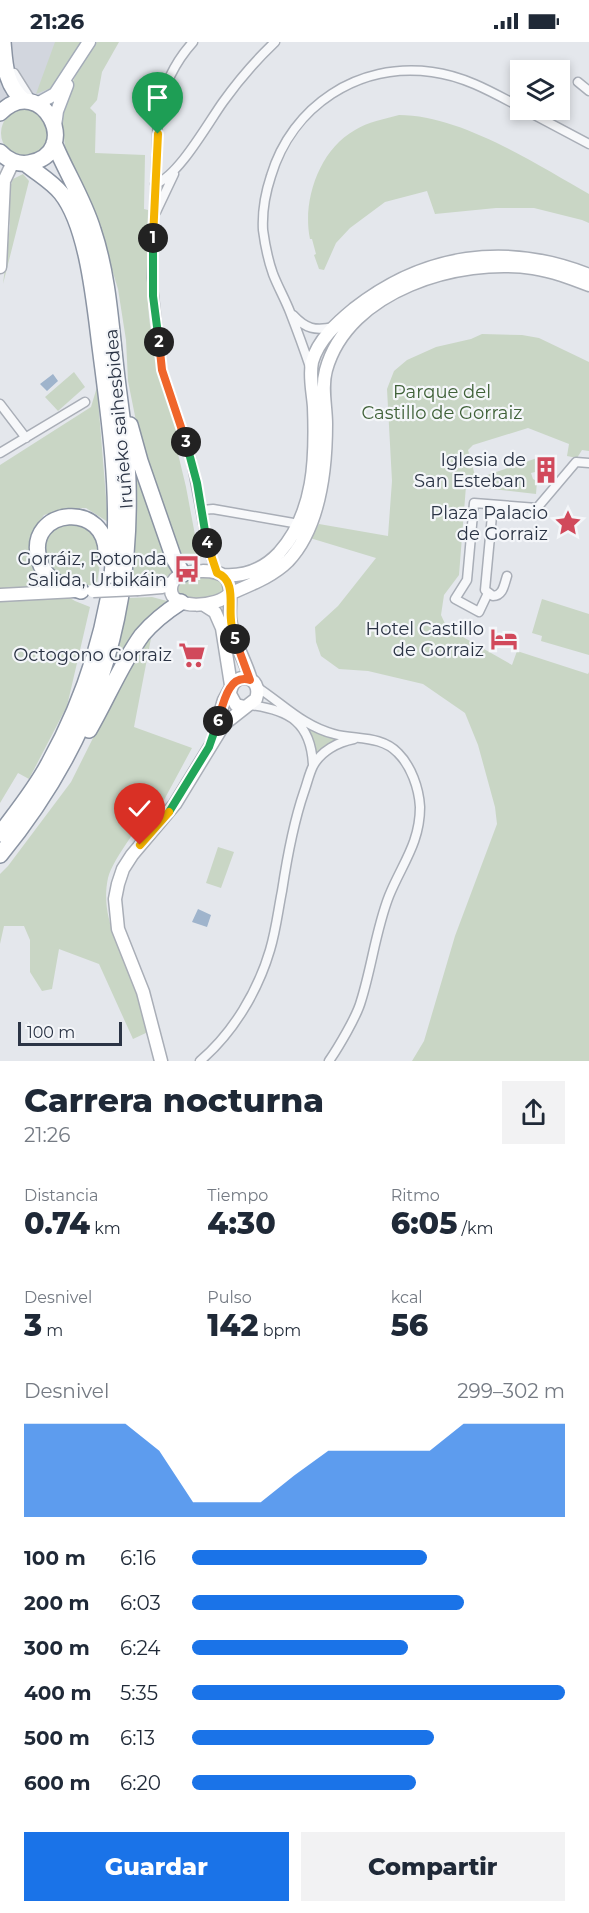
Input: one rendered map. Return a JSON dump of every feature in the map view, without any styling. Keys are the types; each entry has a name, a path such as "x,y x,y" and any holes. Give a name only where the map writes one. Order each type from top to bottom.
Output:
{"highway":[{"path":"3,42 6,72 16,94 41,106 52,118 55,126 54,143 48,153 38,161 20,163"},
{"path":"0,113 14,103 31,103"},
{"name":"Iruñeko saihesbidea","path":"0,856 23,828 46,793 72,748 95,697 111,646 121,603 126,560 128,479 107,300 94,230 54,143"},
{"name":"Iruñeko saihesbidea","path":"0,152 52,182 71,210 83,244 93,295 111,436 115,492 115,544 106,607 89,670 74,711 48,765 0,834"},
{"path":"107,300 115,327 122,385 133,440 174,559 178,578"},
{"path":"74,711 98,618 107,550 104,539 92,522 80,517 61,517 46,527 41,535 38,555 41,567 55,582 88,592"},
{"path":"0,856 26,831 64,776 126,661 143,635 177,598"}],"street":[{"path":"10,42 13,71 31,103 55,94 89,42"},
{"path":"193,42 176,65 161,98 158,114 153,221 153,296 162,370 190,454 202,510 208,557 200,572"},
{"path":"155,184 164,180 176,168 224,100 275,42"},
{"path":"55,126 57,111 73,67"},
{"path":"0,597 162,587 178,578 200,572 236,576 251,573 266,564 291,540 308,499 315,445 311,370 290,312 273,274 267,256 263,229 264,198 276,159 291,131 316,105 335,92 365,77 387,72 431,72 478,85 510,102"},
{"path":"578,82 589,91"},
{"path":"544,120 589,144"},
{"path":"156,161 166,168 176,168"},
{"path":"0,267 4,181 7,173 20,163"},
{"path":"153,221 176,168"},
{"path":"311,370 315,355 324,338 343,318 385,287 444,263 478,256 507,256 567,266 589,275"},
{"path":"138,590 177,598 187,604 204,605 221,601 229,594 272,573 288,560 310,528 318,497 324,464 325,372 332,353 351,325 363,314 418,281 464,268 531,267 550,271 589,285"},
{"path":"290,312 300,323 324,338 332,346 332,353"},
{"path":"309,328 334,327"},
{"path":"301,341 315,355 325,357 332,353"},
{"path":"0,453 85,402"},
{"path":"0,404 26,438"},
{"path":"488,593 479,612 455,599 467,580 474,503 537,508 576,462 589,464"},
{"path":"493,505 485,590 493,596 500,594 507,576"},
{"path":"202,510 213,509 299,524"},
{"path":"162,1059 143,993 118,929 116,898 123,869 175,804 224,724 256,699 254,683 239,651 231,626 230,587 226,578 220,574 208,549"},
{"path":"177,598 171,588 178,578"},
{"path":"231,626 236,601 254,583"},
{"path":"200,1061 235,1021 251,997 262,974 277,923 300,804 313,765 313,752 309,739 293,719 284,712 240,706 233,702 222,628 215,612 204,605"},
{"path":"209,747 224,700 238,679 246,678 283,708 311,726 335,734 374,739 397,752 409,767 420,806 416,839 389,896 380,923 361,1004 329,1061"},
{"path":"313,765 337,743 360,737"}],"shaded area":[{"path":"0,42 86,42 47,95 0,108"}],"green space":[{"path":"55,42 82,42 51,88 36,94"},
{"path":"97,42 119,42 102,72 97,100 90,108 96,114 95,153 145,155 144,209 148,210 149,317 157,362 179,434 174,437 198,551 204,552 198,560 193,562 183,563 151,479 128,381 126,340 118,289 99,227 65,148 62,117 82,61"},
{"path":"25,109 42,116 49,133 42,150 25,157 8,150 1,133 8,116"},
{"path":"399,115 423,117 472,132 546,169 589,194 589,223 534,208 496,208 435,214 427,191 385,202 350,228 336,243 324,270 319,269 308,224 311,193 323,163 342,139 355,130"},
{"path":"23,174 29,181 3,284 10,226 8,193 13,179"},
{"name":"Parque del Castillo de Gorraiz","path":"482,334 522,335 539,338 589,362 589,451 582,450 577,458 567,456 569,444 528,428 473,445 468,450 476,479 537,458 535,472 531,473 533,479 537,481 536,494 466,486 459,575 444,595 441,615 447,628 512,665 517,651 588,674 589,672 589,1061 412,1061 424,1041 455,936 497,824 495,807 478,745 465,713 423,684 368,671 339,669 321,656 316,642 315,627 338,606 376,558 310,538 319,524 388,536 392,481 387,389 394,371 407,360 436,347 471,339"},
{"path":"74,372 85,387 58,411 45,397"},
{"path":"97,387 108,522 86,508 64,509 44,515 32,533 31,560 40,580 75,601 90,607 67,706 29,779 18,773 0,803 0,465 91,407"},
{"path":"134,456 173,571 164,579 148,584 130,584 136,513"},
{"path":"59,522 90,526 102,550 97,584 81,585 68,582 44,565 42,543"},
{"path":"196,576 217,577 224,583 225,591 203,600 182,598 176,592 178,584 182,580"},
{"path":"152,597 169,603 102,698 114,662 128,598"},
{"path":"542,599 589,614 589,655 541,641 542,636 532,633"},
{"path":"152,633 134,727 192,748 164,800 160,798 139,826 116,860 108,878 107,905 112,930 139,999 148,1032 133,1039 99,964 59,949 52,989 42,991 30,972 30,940 24,926 4,926 0,944 0,874 71,782 126,672"},
{"path":"302,724 342,739 316,759"},
{"path":"218,847 234,852 221,888 206,883"}],"water":[{"path":"53,374 58,381 47,391 40,384"},
{"path":"198,909 211,915 207,927 192,922"}],"place":[{"name":"Iglesia de San Esteban","path":"546,470"},
{"name":"Plaza Palacio de Gorraiz","path":"568,523"},
{"name":"Gorráiz, Rotonda Salida, Urbikáin","path":"187,569"},
{"name":"Hotel Castillo de Gorraiz","path":"504,639"},
{"name":"Octogono Gorraiz","path":"192,655"}],"route":[{"path":"140,845 175,804 209,747 231,685 238,679 250,680 231,626 230,587 226,578 217,573 208,549 190,454 162,370 152,278 158,134"}]}
